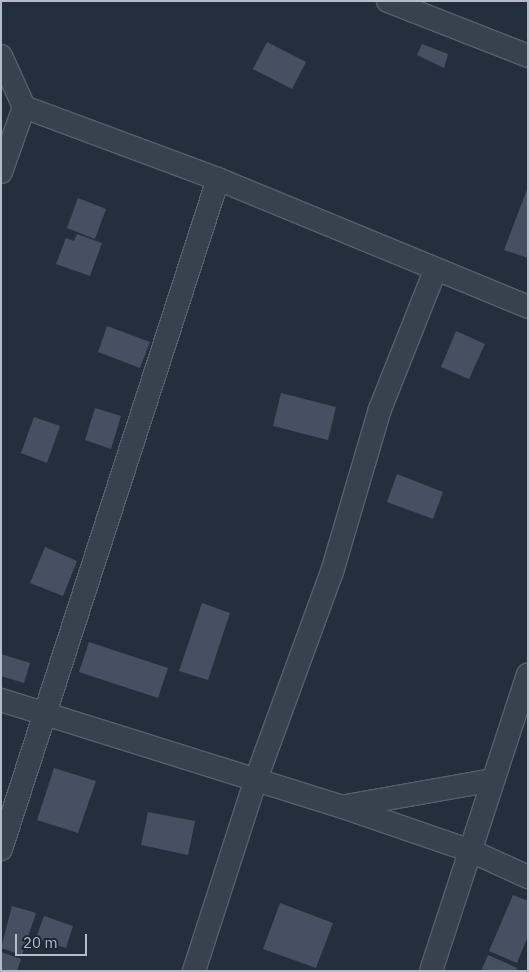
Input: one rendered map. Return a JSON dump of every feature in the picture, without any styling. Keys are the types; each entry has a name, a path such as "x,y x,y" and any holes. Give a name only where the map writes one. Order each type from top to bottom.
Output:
{"street":[{"path":"388,1 528,56"},
{"path":"1,56 24,107 1,172"},
{"path":"1,97 218,179 435,272 528,307"},
{"path":"1,850 218,179"},
{"path":"194,971 255,782 332,572 380,409 435,272"},
{"path":"431,971 471,851 492,780 522,707 528,674"},
{"path":"1,700 255,782 343,806 471,851 528,877"},
{"path":"343,806 492,780"}],"building":[{"path":"267,42 306,62 292,89 253,69"},
{"path":"422,44 448,54 444,68 417,55"},
{"path":"528,187 528,258 504,250"},
{"path":"78,198 106,209 95,239 67,228"},
{"path":"77,234 102,243 90,276 56,264 66,238 74,241"},
{"path":"107,326 150,342 140,368 98,352"},
{"path":"456,331 485,344 469,379 441,367"},
{"path":"281,393 336,407 328,440 273,426"},
{"path":"95,408 121,416 111,449 85,440"},
{"path":"34,417 60,426 47,463 21,453"},
{"path":"397,474 443,492 433,519 387,502"},
{"path":"45,547 77,561 63,596 30,583"},
{"path":"202,603 230,613 208,680 179,671"},
{"path":"89,642 168,668 158,698 79,672"},
{"path":"1,654 30,663 24,683 1,676"},
{"path":"54,768 96,781 78,833 37,820"},
{"path":"148,812 195,821 188,855 141,845"},
{"path":"513,895 528,901 528,936 517,963 489,951"},
{"path":"280,903 333,923 316,968 263,949"},
{"path":"12,906 36,913 22,955 1,948"},
{"path":"44,916 73,926 66,948 36,938"},
{"path":"1,952 21,959 17,971 1,971"},
{"path":"488,955 517,968 516,971 481,971"}]}
